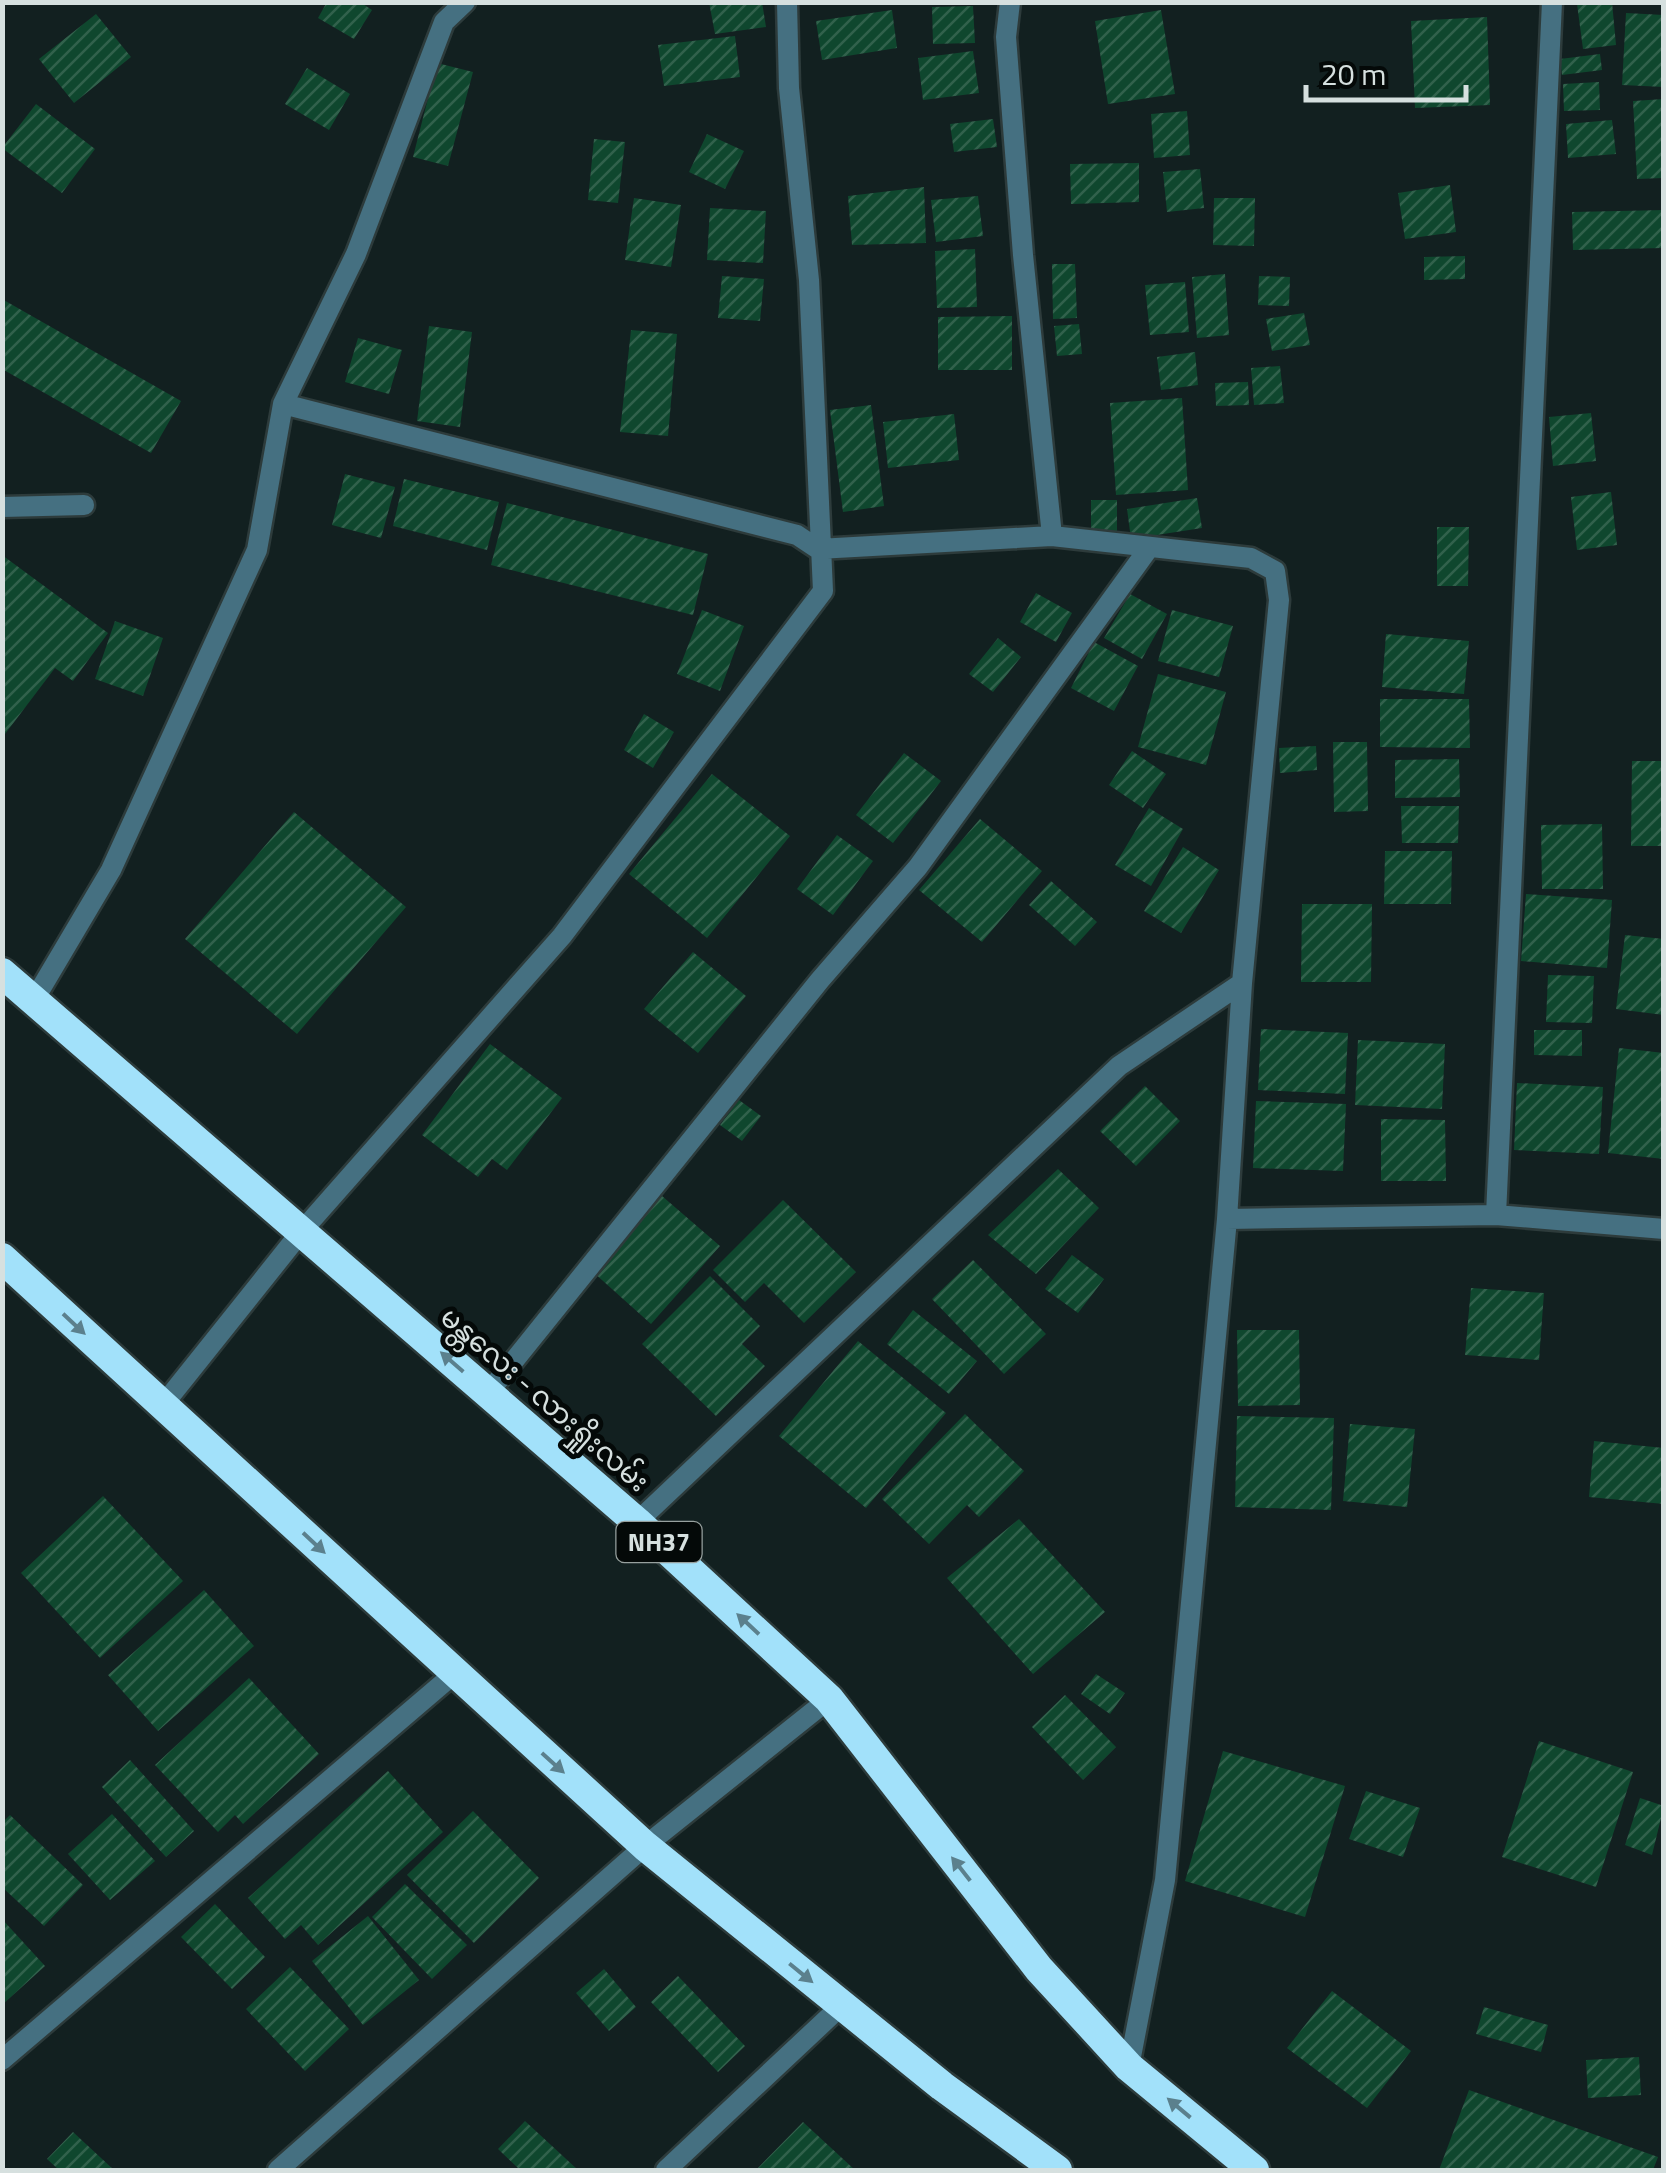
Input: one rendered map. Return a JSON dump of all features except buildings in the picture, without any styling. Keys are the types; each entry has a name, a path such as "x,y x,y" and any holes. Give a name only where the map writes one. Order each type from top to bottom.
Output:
{"highway":[{"name":"မန္တလေး - လားရှိုးလမ်း","path":"2,974 638,1522 829,1700 1038,1969 1129,2067 1254,2170"},
{"path":"2,1258 645,1846 1048,2169"}],"street":[{"path":"34,1000 111,870 257,550 283,404 356,254 444,22 465,2"},
{"path":"163,1405 302,1232 586,905 823,590 818,549 810,280 789,88 786,2"},
{"path":"1010,2 1006,38 1023,255 1052,536"},
{"path":"1496,1215 1552,2"},
{"path":"283,404 797,536 818,549 1052,536 1251,558 1275,571 1279,600 1242,983 1227,1219 1165,1880 1129,2067"},
{"path":"2,507 84,505"},
{"path":"488,1393 820,980 918,867 1149,548"},
{"path":"638,1522 1118,1066 1242,983"},
{"path":"1227,1219 1496,1215 1664,1229"},
{"path":"2,2060 455,1673"},
{"path":"278,2170 645,1846 829,1700"},
{"path":"666,2170 842,2005"}]}
